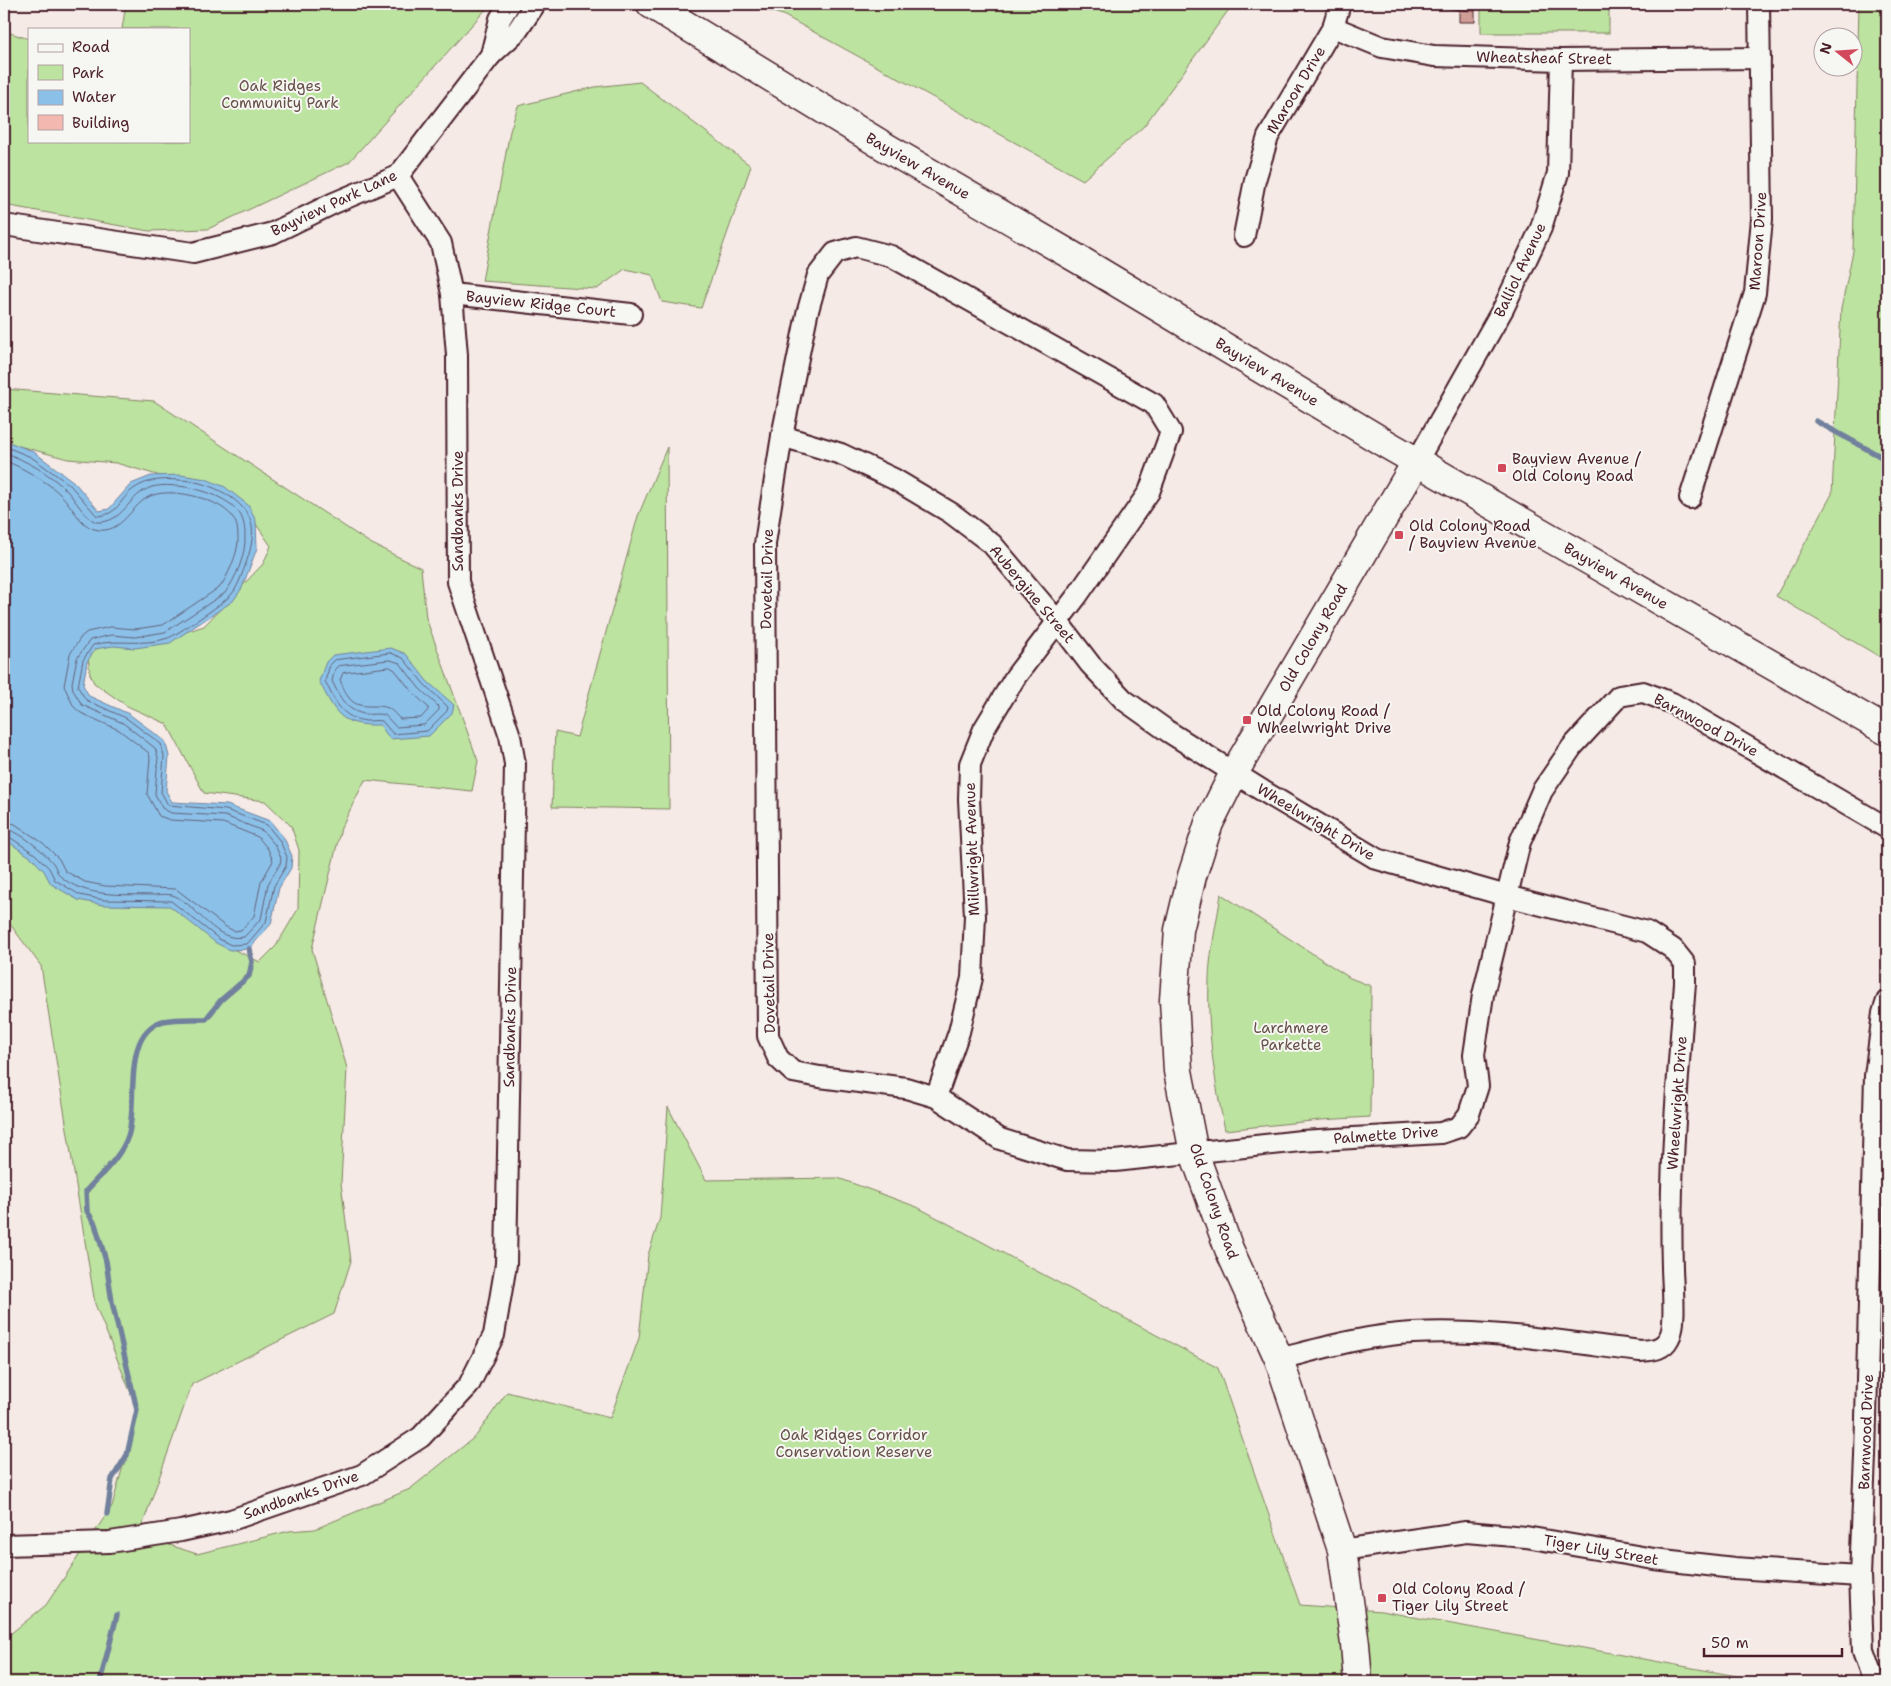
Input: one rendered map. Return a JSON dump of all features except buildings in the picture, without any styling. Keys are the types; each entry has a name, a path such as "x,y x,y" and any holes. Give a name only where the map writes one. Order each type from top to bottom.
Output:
{"main road":[{"name":"Bayview Avenue","path":"651,4 887,148 1083,262 1417,461 1887,731"},
{"name":"Old Colony Road","path":"1358,1682 1355,1644 1342,1550 1279,1359 1229,1249 1194,1153 1178,1071 1174,1000 1179,930 1192,876 1208,823 1234,773 1417,461"}],"street":[{"name":"Bayview Park Lane","path":"491,55 500,19 509,4"},
{"name":"Bayview Park Lane","path":"4,225 193,253 273,233 398,176 491,55 517,30 535,4"},
{"name":"Maroon Drive","path":"1244,236 1255,180 1268,137 1333,28 1340,4"},
{"name":"Maroon Drive","path":"1690,498 1755,293 1762,219 1759,4"},
{"name":"Wheatsheaf Street","path":"1333,28 1382,47 1434,56 1560,60 1760,58"},
{"name":"Balliol Avenue","path":"1417,461 1504,307 1541,228 1558,173 1560,60"},
{"name":"Sandbanks Drive","path":"4,1545 110,1542 180,1531 231,1520 362,1475 421,1438 469,1385 494,1335 506,1264 515,764 510,736 458,582 457,355 452,294 441,243 398,176"},
{"name":"Dovetail Drive","path":"1058,622 1149,492 1171,432 1154,404 891,256 856,248 835,253 818,275 806,314 782,436 765,544 768,1036 778,1058 793,1072 820,1078 906,1088 936,1097 1000,1139 1067,1160 1115,1161 1194,1153"},
{"name":"Bayview Ridge Court","path":"452,294 631,314"},
{"name":"Aubergine Street","path":"782,436 841,454 894,479 951,513 992,544 1058,622 1090,664 1124,700 1169,732 1234,773"},
{"name":"Millwright Avenue","path":"936,1097 959,1032 972,978 975,916 969,799 970,764 984,729 1016,676 1058,622"},
{"name":"Barnwood Drive","path":"1507,896 1520,842 1542,791 1572,747 1619,696 1643,692 1672,703 1887,828"},
{"name":"Wheelwright Drive","path":"1234,773 1377,859 1507,896 1647,932 1673,949 1685,964 1686,983 1674,1137 1671,1240 1673,1318 1670,1338 1660,1348 1640,1352 1495,1333 1412,1333 1345,1342 1279,1359"},
{"name":"Palmette Drive","path":"1194,1153 1300,1141 1441,1133 1459,1127 1469,1114 1478,1086 1474,1055 1483,995 1507,896"},
{"name":"Barnwood Drive","path":"1874,1682 1863,1651 1860,1576 1866,1446 1875,1076 1883,1013 1887,1001"},
{"name":"Tiger Lily Street","path":"1342,1550 1466,1532 1526,1537 1662,1560 1734,1568 1860,1576"}],"green space":[{"name":"Oak Ridges Community Park","path":"126,4 487,4 488,7 349,162 208,229 149,231 4,205 4,31 28,39 28,142 190,142 190,28 122,28"},
{"path":"746,4 1233,4 1144,126 1083,180 783,15"},
{"path":"1481,4 1609,4 1609,33 1481,33"},
{"path":"1859,4 1887,4 1887,661 1776,596 1832,494 1841,309 1853,251 1857,78 1864,78 1864,28 1858,28"},
{"path":"640,82 751,166 701,308 662,302 652,275 625,269 597,289 482,281 510,131 518,106 595,87"},
{"name":"Oak Ridges Corridor Conservation Reserve","path":"4,389 154,401 370,543 421,568 426,618 478,761 472,791 365,780 341,828 312,949 347,1068 341,1183 351,1261 334,1314 192,1384 139,1535 197,1554 289,1531 315,1529 410,1489 476,1436 507,1392 610,1418 639,1338 648,1255 660,1218 668,1107 706,1180 838,1178 917,1207 1218,1368 1300,1605 1381,1611 1742,1677 1742,1682 4,1682 4,1639 46,1605 112,1506 138,1411 95,1304 41,966 4,916 4,835 69,888 156,893 231,948 260,962 276,946 298,909 299,850 291,826 265,801 204,793 167,724 127,706 94,683 90,674 88,657 108,638 146,645 204,626 263,564 271,546 249,514 178,481 116,463 68,459 4,442"},
{"path":"667,447 669,809 552,807 555,732 577,737 638,516"},
{"name":"Larchmere Parkette","path":"1221,894 1350,978 1371,986 1370,1117 1225,1130 1212,1054 1209,1016 1211,957"}],"water":[{"path":"4,440 34,452 74,482 99,511 109,509 131,484 151,476 181,475 206,479 225,487 248,505 256,521 257,548 242,588 233,601 170,643 135,648 113,646 95,649 87,662 83,685 89,696 129,714 165,741 169,756 166,791 172,802 227,805 270,821 284,838 292,856 291,868 279,888 271,924 249,949 230,950 216,943 170,906 103,905 78,900 51,884 44,871 32,858 4,839"},
{"path":"391,648 406,654 427,681 454,705 452,713 429,736 390,739 380,725 367,725 348,720 335,710 319,681 326,662 333,655"}],"waterway":[{"path":"1816,421 1887,460"},
{"path":"107,1514 112,1479 127,1455 137,1410 112,1302 106,1261 95,1224 87,1211 86,1191 116,1158 128,1136 131,1122 136,1055 141,1040 150,1028 163,1021 206,1019 221,1000 249,976 252,962 249,949"},
{"path":"100,1682 117,1615"}],"place":[{"name":"Bayview Avenue / Old Colony Road","path":"1502,468"},
{"name":"Old Colony Road / Bayview Avenue","path":"1399,535"},
{"name":"Old Colony Road / Wheelwright Drive","path":"1247,720"},
{"name":"Old Colony Road / Tiger Lily Street","path":"1382,1598"}]}
